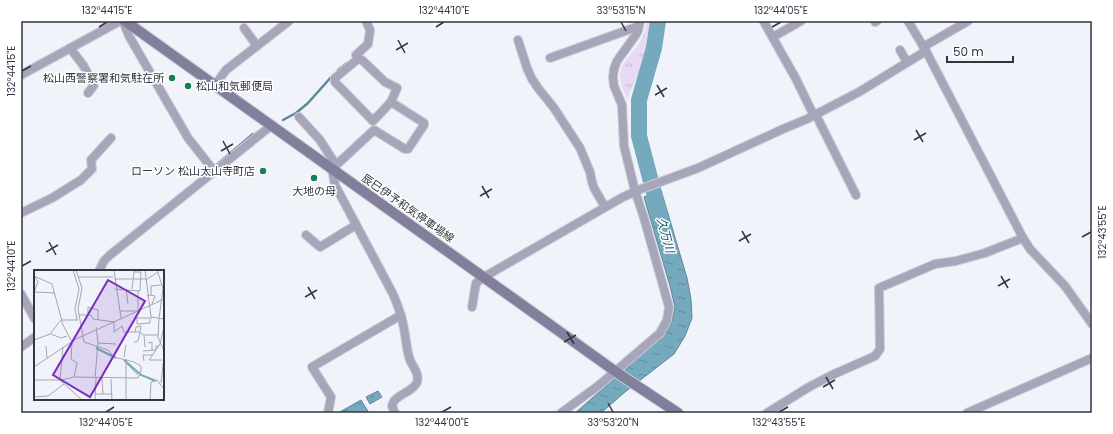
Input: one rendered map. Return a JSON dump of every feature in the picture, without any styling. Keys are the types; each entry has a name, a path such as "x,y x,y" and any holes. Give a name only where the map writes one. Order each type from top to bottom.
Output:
{"main road":[{"name":"辰巳伊予和気停車場線","path":"124,21 334,167 617,373 678,413"}],"street":[{"path":"21,75 120,21"},
{"path":"124,21 129,36 188,138 214,171"},
{"path":"215,85 226,70 289,21"},
{"path":"358,59 356,55 368,44 370,30 366,21"},
{"path":"772,37 801,21"},
{"path":"908,21 1023,238 1030,249 1064,286 1092,324"},
{"path":"472,307 476,283 605,207 638,190 698,168 815,115 858,92 907,62 924,49 968,21"},
{"path":"764,22 796,79 856,196"},
{"path":"550,58 640,23"},
{"path":"561,413 617,373 660,332 667,320 669,307 644,218 638,190 624,146 622,105 614,86 613,77 617,61 635,36 640,23"},
{"path":"244,28 257,46"},
{"path":"518,40 532,79 554,108 580,148 590,172 594,188 605,207"},
{"path":"70,48 83,65 94,85 88,93"},
{"path":"900,50 907,62"},
{"path":"334,167 374,125 390,102 397,88 385,82 362,60 358,59"},
{"path":"358,59 335,78 335,82 374,125 405,149 408,149 424,123 390,102"},
{"path":"299,117 320,140 334,167 335,185 393,294 401,315 408,355 416,372 417,383 394,401 392,406 395,413"},
{"path":"100,270 110,254 272,125"},
{"path":"21,213 52,198 81,180 92,168 91,160 111,138"},
{"path":"306,235 320,246 356,225"},
{"path":"767,413 809,387 875,356 880,349 879,288 935,264 956,261 985,253 1023,238"},
{"path":"21,294 34,317"},
{"path":"328,413 331,397 312,367 401,315"},
{"path":"21,346 34,338"},
{"path":"967,413 1092,358"}],"green space":[{"path":"646,21 653,21 651,39 648,50 627,100 620,82 621,69 642,37 645,30"}],"water":[{"path":"661,190 687,278 691,299 692,318 685,336 674,354 625,392 601,413 575,413 660,339 671,324 675,307 644,197"},
{"path":"378,391 382,397 370,404 366,397"},
{"path":"361,400 369,413 338,413"}],"waterway":[{"name":"久万川","path":"658,21 654,48 639,100 639,136 659,212"},
{"path":"338,70 347,63"},
{"path":"283,120 296,113 308,103 333,75"},
{"path":"215,166 253,134"}],"place":[{"name":"松山西警察署和気駐在所","path":"172,78"},
{"name":"松山和気郵便局","path":"188,86"},
{"name":"ローソン 松山太山寺町店","path":"263,171"},
{"name":"大地の母","path":"314,178"}]}
